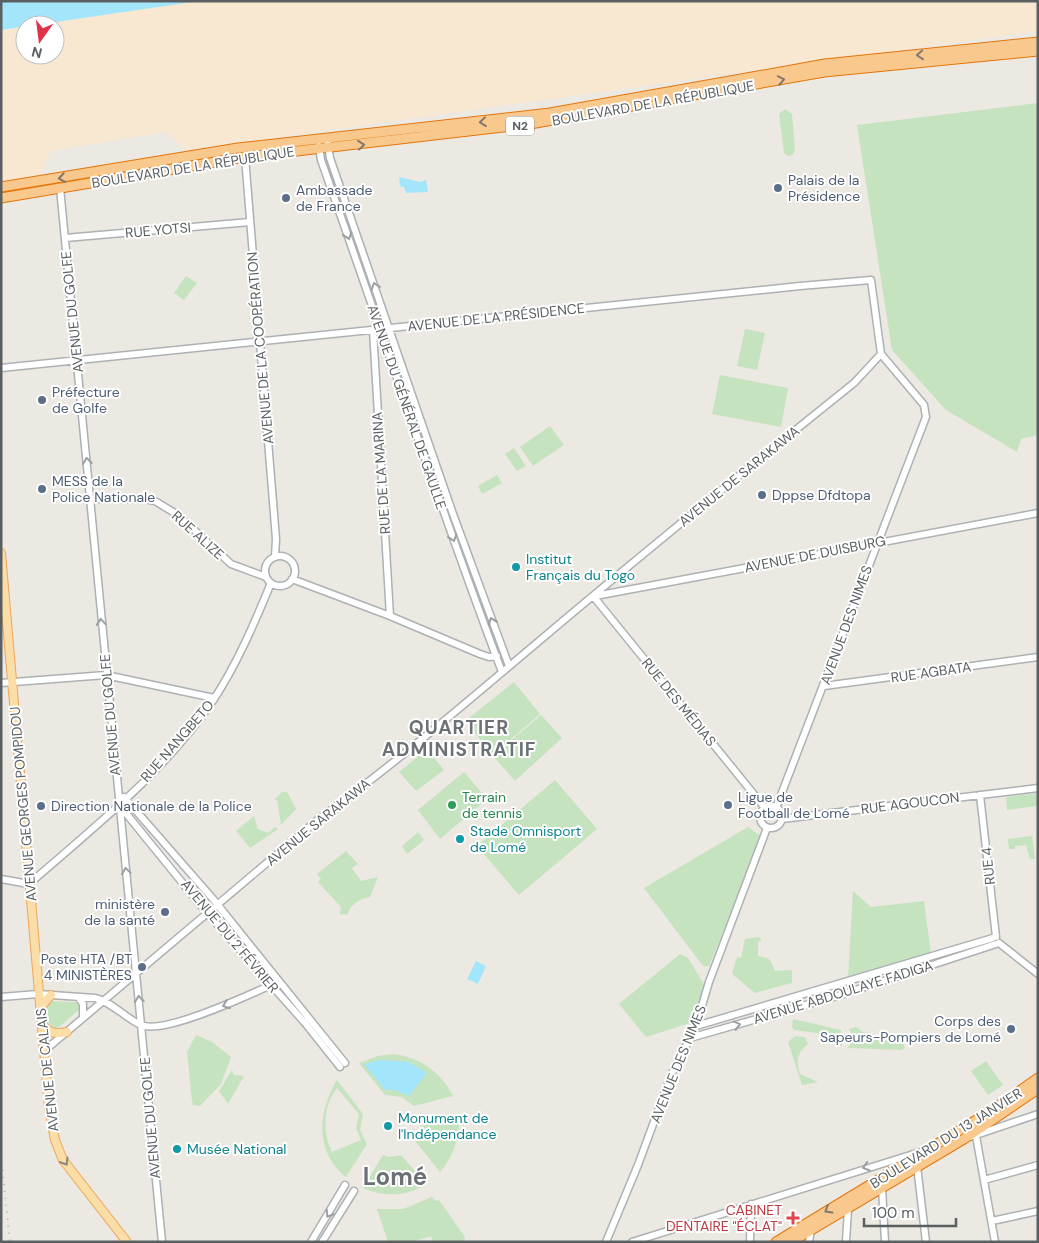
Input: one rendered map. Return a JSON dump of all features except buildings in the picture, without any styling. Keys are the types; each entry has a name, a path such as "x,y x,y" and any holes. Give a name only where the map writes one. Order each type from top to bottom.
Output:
{"highway":[{"name":"BOULEVARD DE LA RÉPUBLIQUE","path":"1,187 238,148 550,113 834,63 1038,42"},
{"name":"BOULEVARD DE LA RÉPUBLIQUE","path":"1,198 245,157 530,124 833,71 1038,50"},
{"name":"BOULEVARD DU 13 JANVIER","path":"776,1242 1004,1103 1038,1078"},
{"name":"BOULEVARD DU 13 JANVIER","path":"791,1242 964,1139 1038,1089"}],"main road":[{"name":"AVENUE GEORGES POMPIDOU","path":"1,553 38,994"},
{"name":"AVENUE DE CALAIS","path":"38,994 41,1007 49,1108 57,1148 68,1169 128,1242"},
{"path":"41,1007 51,995"},
{"path":"42,1023 45,1029 50,1032 67,1032"}],"street":[{"name":"AVENUE DU GÉNÉRAL DE GAULLE","path":"323,139 324,149 376,329 502,672"},
{"name":"AVENUE DU GÉNÉRAL DE GAULLE","path":"324,149 503,654 509,666"},
{"name":"AVENUE DE LA COOPÉRATION","path":"245,157 258,343 279,557"},
{"name":"AVENUE DU GOLFE","path":"60,188 162,1242"},
{"name":"RUE YOTSI","path":"65,238 250,222"},
{"name":"AVENUE DE LA PRÉSIDENCE","path":"1,368 77,362 376,329 872,280 881,354"},
{"name":"RUE DE LA MARINA","path":"376,329 390,616"},
{"name":"AVENUE DES NIMES","path":"776,808 927,414 924,405 881,354"},
{"name":"AVENUE DE SARAKAWA","path":"594,596 854,382 881,354"},
{"name":"RUE ALIZE","path":"91,498 145,499 166,506 231,564 266,576"},
{"path":"440,501 448,498"},
{"name":"AVENUE DE DUISBURG","path":"594,596 1038,513"},
{"path":"446,517 453,514"},
{"path":"279,557 292,563 293,577 286,584 278,586 271,583 266,576 265,569 268,561 279,557"},
{"path":"244,570 265,569"},
{"path":"293,577 480,654 495,656 503,654"},
{"name":"RUE NANGBETO","path":"29,884 120,805 128,801 188,732 214,698 271,583"},
{"name":"RUE NANGBETO","path":"264,600 278,586"},
{"name":"AVENUE SARAKAWA","path":"44,1050 320,818 350,796 594,596"},
{"name":"RUE DES MÉDIAS","path":"594,596 765,808"},
{"name":"RUE AGBATA","path":"824,686 1038,657"},
{"path":"1,683 106,675 214,698"},
{"name":"RUE AGOUCON","path":"782,819 1038,788"},
{"name":"AVENUE DU 2 FÉVRIER","path":"118,791 217,905 343,1065 208,913 120,805"},
{"name":"RUE 4","path":"980,795 996,940"},
{"path":"765,808 776,808 782,819 777,826 767,828 760,819 760,812 765,808"},
{"name":"AVENUE DES NIMES","path":"606,1242 638,1165 672,1073 696,1026 709,982 767,828"},
{"path":"166,860 173,855"},
{"path":"1,879 29,884"},
{"path":"196,897 203,890"},
{"path":"996,940 1038,974"},
{"name":"AVENUE ABDOULAYE FADIGA","path":"696,1026 996,940"},
{"name":"AVENUE ABDOULAYE FADIGA","path":"690,1038 837,996 996,940"},
{"path":"1,997 38,994 103,1000 142,1026 156,1027 193,1017 271,985"},
{"path":"835,986 837,996"},
{"path":"79,998 83,1004 83,1017"},
{"path":"713,1021 716,1030"},
{"path":"632,1242 1037,1116"},
{"path":"976,1136 995,1242"},
{"path":"984,1180 1038,1165"},
{"path":"917,1166 926,1242"},
{"path":"311,1242 345,1185"},
{"path":"882,1188 885,1242"},
{"path":"322,1242 354,1191"},
{"path":"750,1242 751,1204"},
{"path":"846,1242 848,1209"},
{"path":"992,1221 1038,1211"},
{"path":"809,1242 811,1230"}],"green space":[{"path":"1038,103 1038,435 1021,439 1017,452 946,410 892,350 857,125"},
{"path":"785,109 792,114 795,149 793,155 788,156 784,153 779,114"},
{"path":"186,276 197,283 184,300 174,293"},
{"path":"745,329 765,333 757,370 737,366"},
{"path":"720,375 788,388 781,427 712,414"},
{"path":"550,426 564,445 533,466 520,447"},
{"path":"514,448 526,466 517,471 505,454"},
{"path":"497,475 502,483 482,494 478,486"},
{"path":"514,682 540,714 493,755 465,721"},
{"path":"541,715 562,738 515,781 493,756"},
{"path":"427,749 444,770 416,791 399,772"},
{"name":"Terrain de tennis","path":"464,772 487,799 440,839 418,810"},
{"path":"555,780 597,829 519,895 477,846"},
{"path":"282,792 287,792 296,809 281,825 277,800 274,800"},
{"path":"1038,793 1038,806 1007,810 1006,797"},
{"path":"254,816 258,829 268,833 275,827 278,829 250,848 236,831"},
{"path":"748,827 762,837 709,966 703,966 644,888"},
{"path":"418,832 424,840 407,854 402,846"},
{"path":"1032,836 1035,859 1030,859 1026,845 1015,846 1015,849 1009,849 1008,839"},
{"path":"346,851 358,864 352,868 361,881 378,877 370,897 356,903 347,915 340,914 341,907 318,882 321,879 317,874"},
{"path":"853,891 871,907 924,901 931,954 848,978"},
{"path":"759,937 762,940 758,942 758,956 770,960 775,971 792,970 792,983 755,993 732,974 737,957 741,958 745,939"},
{"path":"680,954 688,958 705,986 693,1022 646,1037 619,1004"},
{"path":"51,1001 75,1002 79,1004 80,1009 59,1027 54,1028 47,1021 46,1005"},
{"path":"793,1019 841,1030 842,1046 838,1045 831,1035 794,1030 792,1027"},
{"path":"856,1027 863,1032 873,1034 878,1040 902,1041 905,1048 902,1050 848,1048 854,1037 849,1029"},
{"path":"196,1035 212,1042 231,1057 221,1084 200,1106 193,1105 192,1101 187,1052"},
{"path":"795,1036 805,1037 808,1044 798,1057 800,1074 818,1082 802,1085 788,1042"},
{"path":"393,1054 412,1058 429,1067 448,1087 453,1096 414,1106 402,1097 385,1095 359,1063 378,1056"},
{"path":"986,1061 1003,1085 988,1095 971,1071"},
{"path":"232,1070 234,1075 244,1076 228,1104 219,1091"},
{"path":"337,1080 363,1114 360,1130 367,1144 346,1177 328,1156 324,1143 322,1131 323,1118","holes":["337,1088 359,1114 356,1128 361,1140 332,1152 325,1128 329,1103"]},
{"path":"459,1114 459,1130 456,1145 440,1172 416,1142 421,1134 421,1126"},
{"path":"383,1155 389,1157 401,1155 426,1184 411,1191 395,1194 379,1193 363,1188"},
{"path":"432,1197 436,1201 439,1200 465,1237 464,1242 433,1242 431,1236 412,1242 388,1242 377,1209 403,1209"}],"sand":[{"path":"199,1 1038,1 1038,31 187,150 166,132 51,151 39,176 1,181 1,30 15,28 15,65 65,65 65,20"}],"water":[{"path":"1,1 199,1 65,21 65,15 15,15 15,28 1,30"},
{"path":"399,177 420,182 426,180 428,192 406,193 404,187 400,186"},
{"path":"476,961 486,966 478,984 467,979"},
{"path":"380,1060 409,1062 427,1073 409,1096 394,1090 385,1090 364,1064"}],"railway":[{"path":"1,1118 1,1156"},
{"path":"1,1156 10,1242"}],"place":[{"name":"Palais de la Présidence","path":"778,188"},
{"name":"Ambassade de France","path":"286,198"},
{"name":"Préfecture de Golfe","path":"42,400"},
{"name":"MESS de la Police Nationale","path":"42,489"},
{"name":"Dppse Dfdtopa","path":"762,495"},
{"name":"Institut Français du Togo","path":"516,567"},
{"name":"Terrain de tennis","path":"452,805"},
{"name":"Ligue de Football de Lomé","path":"728,805"},
{"name":"Direction Nationale de la Police","path":"41,806"},
{"name":"Stade Omnisport de Lomé","path":"460,839"},
{"name":"ministère de la santé","path":"165,912"},
{"name":"Poste HTA /BT 4 MINISTÈRES","path":"142,967"},
{"name":"Corps des Sapeurs-Pompiers de Lomé","path":"1011,1029"},
{"name":"Monument de l'Indépendance","path":"388,1126"},
{"name":"Musée National","path":"177,1149"},
{"name":"CABINET DENTAIRE \"ÉCLAT\"","path":"793,1218"}],"district":[{"name":"QUARTIER ADMINISTRATIF","path":"459,738"},
{"name":"Lomé","path":"395,1176"}]}
